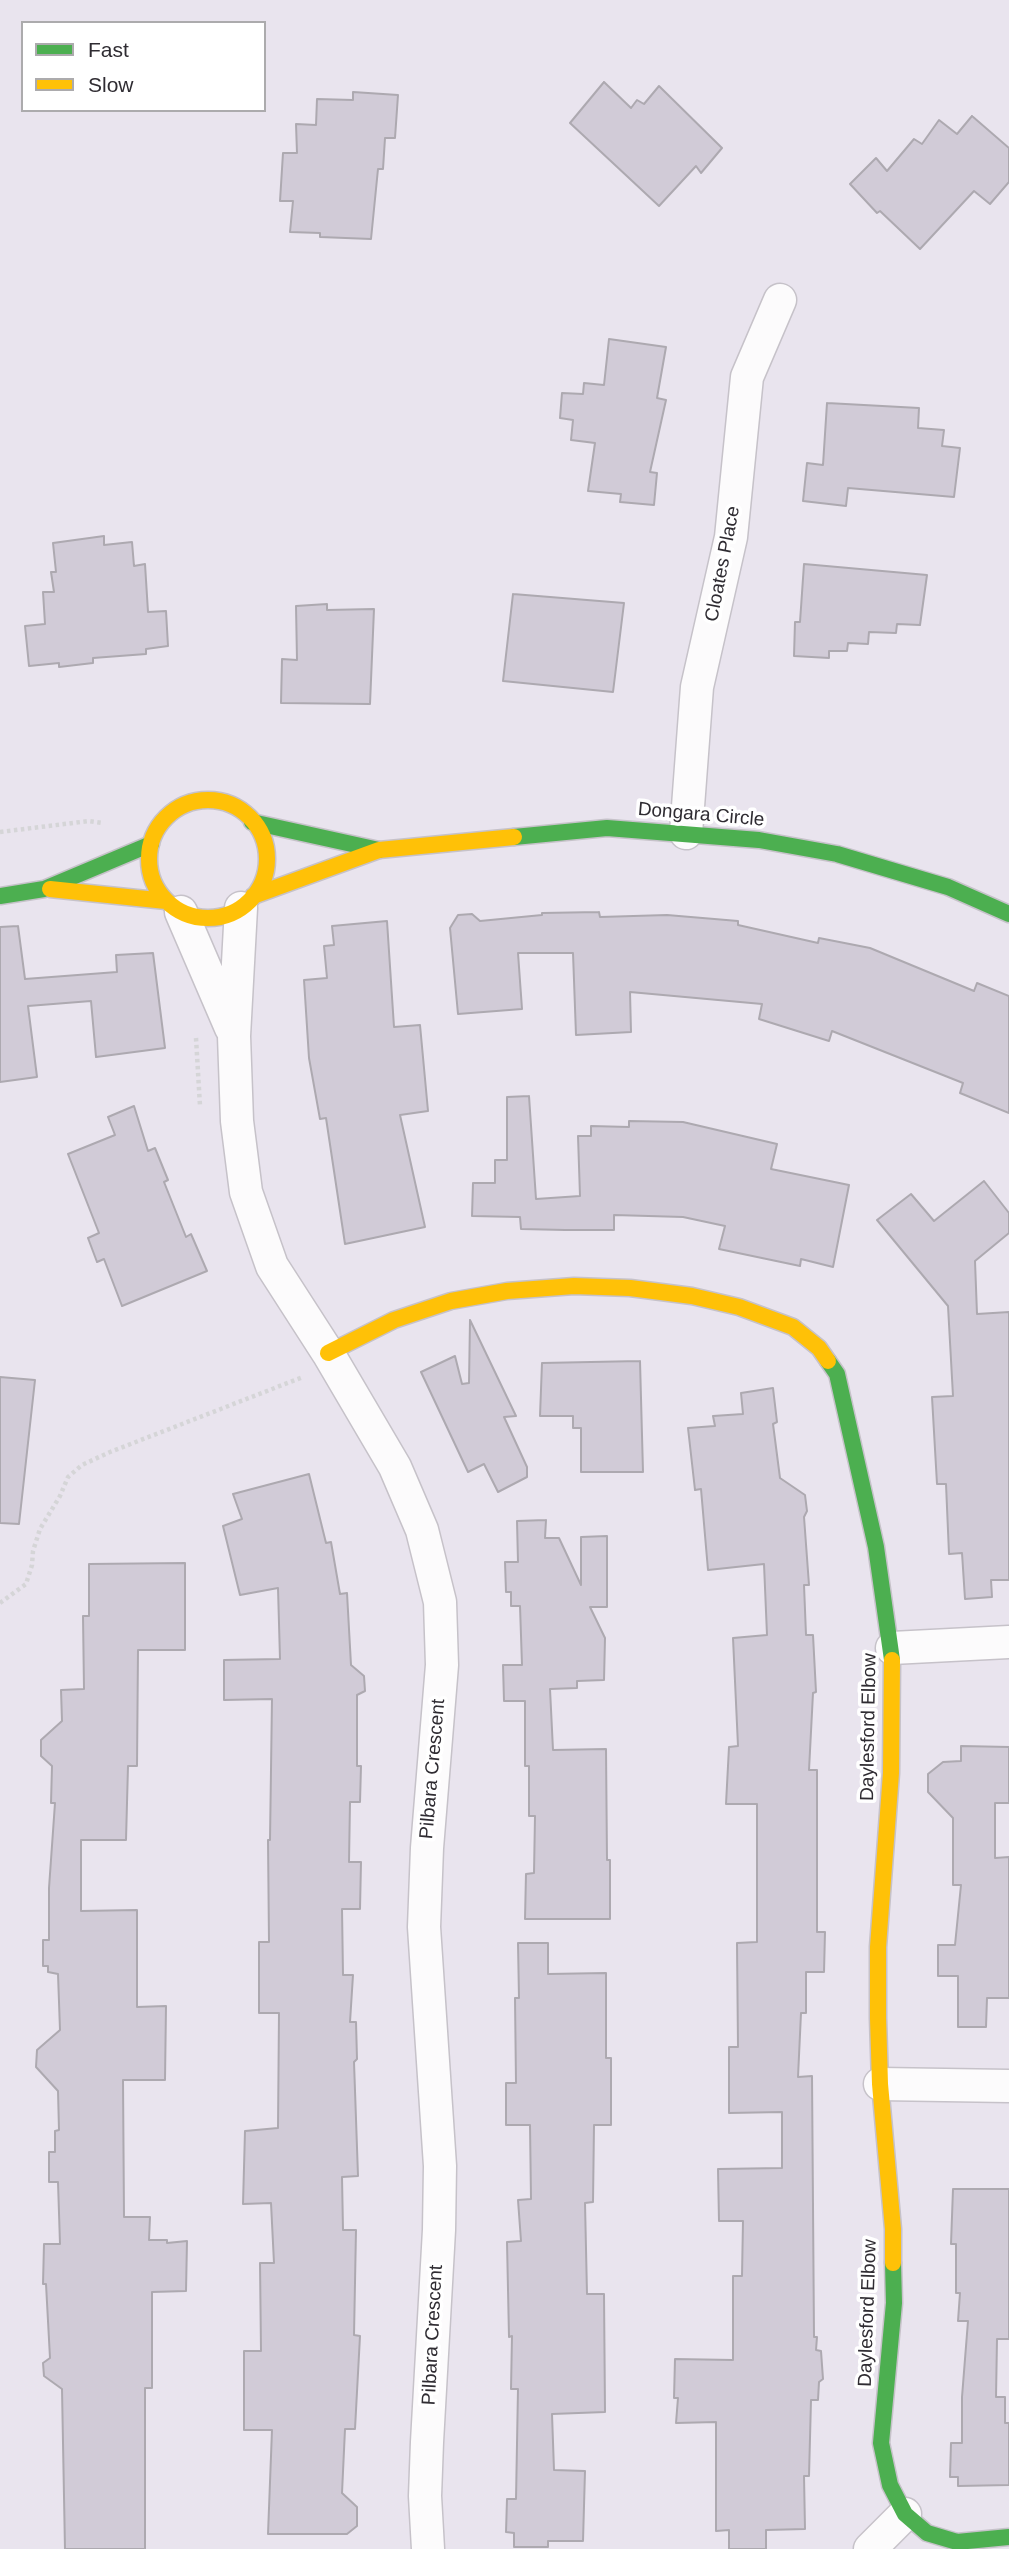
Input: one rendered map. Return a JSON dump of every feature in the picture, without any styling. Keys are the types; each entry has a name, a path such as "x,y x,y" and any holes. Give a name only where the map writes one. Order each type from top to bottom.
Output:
{"street":[{"name":"Cloates Place","path":"687,833 697,687 732,537 747,377 780,300"},
{"path":"44,889 173,906 202,918 214,918 247,902 265,871 267,851 260,830 244,812 227,802 212,799 189,802 168,814 153,834 148,859 153,883 173,906"},
{"name":"Dongara Circle","path":"252,822 379,850"},
{"name":"Dongara Circle","path":"247,902 379,850 607,828 759,841 836,854 948,887 1009,914"},
{"path":"0,896 44,889 151,844"},
{"name":"Pilbara Crescent","path":"247,902 234,1036 237,1121 246,1192 272,1266 396,1467 422,1530 440,1602 442,1665 427,1848 424,1927 440,2166 425,2496 428,2549"},
{"name":"Pilbara Crescent","path":"173,906 234,1036"},
{"name":"Daylesford Elbow","path":"328,1353 394,1320 451,1301 508,1291 574,1286 630,1288 692,1296 739,1307 793,1327 819,1348 836,1374 876,1547 892,1648 891,1773 878,1947 880,2084 893,2229 894,2302 881,2444 890,2485 905,2514 927,2533 957,2542 1009,2537"},
{"path":"892,1648 1009,1642"},
{"path":"880,2084 1009,2086"},
{"path":"870,2549 905,2514"}],"path":[{"path":"0,832 89,821 103,823 110,828"},
{"path":"196,1033 201,1112"},
{"path":"0,1603 26,1584 40,1529 61,1496 68,1477 82,1465 307,1376 300,1367"}],"building":[{"path":"604,82 631,108 637,100 644,104 659,86 722,148 701,173 696,166 659,206 570,123"},
{"path":"353,92 398,95 395,138 385,138 383,169 378,169 371,239 320,237 320,233 290,232 293,201 280,201 283,153 297,153 296,124 316,125 317,99 353,100"},
{"path":"972,116 1009,148 1009,182 990,204 974,191 920,249 880,211 877,213 850,184 876,158 887,171 914,139 922,144 939,120 957,134"},
{"path":"609,339 666,347 657,398 666,400 650,472 657,473 654,505 620,502 621,494 588,491 595,443 571,440 573,420 560,418 562,393 583,394 584,383 604,385"},
{"path":"827,403 919,408 918,428 944,430 942,446 960,448 954,497 848,488 846,506 803,501 807,463 823,465"},
{"path":"104,536 104,545 132,542 134,566 145,564 148,612 166,611 168,646 146,649 146,654 93,658 93,663 59,667 59,663 29,666 25,626 45,624 43,592 54,592 51,572 56,572 53,543"},
{"path":"804,564 927,575 920,625 897,624 896,633 869,632 868,644 848,643 847,651 829,651 829,658 794,656 795,622 800,622"},
{"path":"513,594 624,603 613,692 503,681"},
{"path":"327,604 327,610 374,609 370,704 281,703 282,659 297,660 296,606"},
{"path":"599,912 600,917 667,915 738,921 738,925 818,943 819,938 870,948 974,991 977,983 1009,996 1009,1113 960,1093 963,1083 832,1031 829,1041 759,1019 762,1004 630,992 631,1032 576,1035 573,953 518,953 522,1009 458,1014 450,928 458,915 472,914 480,921 542,913"},
{"path":"387,921 394,1027 420,1025 428,1111 400,1115 425,1227 345,1244 326,1118 320,1119 309,1058 304,980 327,978 324,946 334,945 332,926"},
{"path":"18,926 25,979 117,972 116,955 153,953 165,1048 96,1057 91,1001 28,1006 37,1077 0,1082 0,927"},
{"path":"529,1096 536,1199 580,1196 578,1136 591,1136 591,1126 629,1127 629,1121 683,1122 777,1144 771,1169 849,1185 833,1267 801,1259 800,1266 719,1249 725,1226 683,1217 614,1215 614,1230 565,1230 521,1229 520,1217 472,1216 473,1183 495,1183 495,1160 507,1160 507,1097"},
{"path":"134,1106 148,1151 155,1148 168,1180 164,1182 186,1237 191,1234 207,1271 122,1306 104,1259 97,1262 88,1238 99,1233 68,1154 115,1135 108,1117"},
{"path":"984,1181 1009,1213 1009,1233 975,1261 977,1314 1009,1312 1009,1580 991,1580 992,1597 965,1599 962,1553 949,1554 946,1484 937,1484 932,1397 953,1396 948,1306 877,1220 911,1194 934,1221"},
{"path":"470,1320 516,1416 504,1417 527,1467 527,1477 498,1492 484,1464 468,1472 421,1372 455,1356 462,1384 469,1383"},
{"path":"640,1361 643,1472 581,1472 581,1428 573,1428 573,1416 540,1416 542,1363"},
{"path":"0,1377 35,1380 19,1524 0,1523"},
{"path":"773,1388 777,1422 773,1424 780,1478 805,1495 807,1511 804,1517 809,1585 804,1585 806,1635 813,1635 816,1692 813,1693 809,1770 817,1770 817,1932 825,1932 824,1972 806,1972 806,2013 801,2013 798,2077 812,2076 814,2337 817,2337 816,2350 821,2351 823,2379 819,2382 818,2400 811,2400 809,2476 804,2476 805,2529 766,2530 766,2549 729,2549 729,2530 716,2531 716,2422 676,2423 678,2398 674,2398 675,2359 733,2360 733,2276 742,2276 743,2221 719,2221 718,2169 782,2168 782,2112 729,2113 729,2047 738,2047 737,1943 757,1942 757,1804 726,1804 729,1747 738,1746 733,1638 767,1635 764,1564 708,1570 701,1489 695,1490 688,1428 715,1426 713,1416 743,1414 741,1393"},
{"path":"309,1474 326,1543 331,1542 340,1594 347,1593 351,1665 364,1676 365,1691 357,1695 360,1802 350,1802 349,1862 361,1862 360,1909 342,1909 343,1975 353,1975 350,2022 356,2022 357,2059 354,2062 358,2176 342,2177 343,2230 356,2230 354,2335 360,2336 355,2429 345,2429 342,2493 357,2507 357,2526 347,2534 268,2534 272,2430 244,2430 244,2351 261,2351 260,2263 274,2263 271,2203 243,2204 245,2131 278,2128 279,2013 259,2013 259,1942 269,1942 268,1840 272,1699 224,1700 224,1660 280,1659 278,1588 240,1595 223,1526 242,1519 233,1494"},
{"path":"546,1520 545,1538 559,1538 581,1585 581,1537 607,1536 607,1607 590,1607 605,1638 604,1680 577,1681 577,1688 550,1689 553,1750 606,1749 610,1919 525,1919 526,1874 534,1873 535,1816 529,1816 529,1766 525,1766 525,1701 504,1701 503,1665 522,1665 520,1606 511,1606 511,1592 506,1592 505,1562 518,1562 517,1521"},
{"path":"185,1563 185,1650 138,1650 137,1766 128,1766 126,1840 81,1840 81,1911 137,1910 137,2007 166,2006 165,2080 123,2080 124,2217 150,2217 149,2240 167,2240 167,2243 187,2241 186,2291 152,2292 152,2388 145,2388 145,2549 65,2549 62,2389 44,2376 43,2363 50,2358 46,2284 43,2284 44,2244 60,2244 58,2182 49,2182 49,2152 55,2152 55,2131 59,2130 58,2091 36,2067 37,2050 60,2030 58,1974 48,1972 48,1966 43,1966 43,1940 49,1940 49,1888 55,1803 51,1803 52,1766 41,1756 41,1740 62,1721 61,1690 84,1689 83,1616 89,1616 89,1564"},
{"path":"961,1746 1009,1747 1009,1803 995,1803 995,1858 1009,1857 1009,1998 987,1998 986,2027 958,2027 958,1976 938,1976 938,1945 955,1945 961,1885 953,1885 953,1818 928,1792 928,1774 943,1762 961,1761"},
{"path":"518,1943 548,1943 548,1974 606,1973 606,2058 611,2058 611,2125 594,2125 593,2202 585,2203 587,2294 604,2294 605,2412 552,2414 554,2470 585,2471 583,2541 548,2541 548,2547 514,2547 514,2533 506,2532 507,2499 516,2499 518,2389 511,2389 512,2336 509,2337 507,2242 521,2241 518,2200 531,2199 530,2125 506,2125 506,2083 516,2083 515,1998 519,1998"},
{"path":"953,2189 1009,2189 1009,2339 997,2339 996,2397 1005,2397 1005,2423 1009,2423 1009,2485 958,2486 958,2477 950,2477 951,2443 962,2443 962,2397 968,2321 958,2321 960,2293 956,2293 956,2244 951,2244"}],"traffic: fast":[{"path":"252,822 379,850"},
{"path":"514,837 607,828 759,840 837,854 948,887 1009,914"},
{"path":"0,896 44,889 151,844"},
{"path":"828,1361 837,1374 876,1547 892,1660"},
{"path":"893,2263 894,2303 881,2443 890,2485 905,2514 927,2533 957,2542 1009,2537"}],"traffic: slow":[{"path":"208,800 231,805 250,817 262,836 267,859 262,882 250,901 231,913 208,918 185,913 166,901 154,882 149,859 154,836 166,817 185,805 208,800"},
{"path":"253,896 379,850 514,837"},
{"path":"50,889 166,901"},
{"path":"328,1353 394,1320 451,1301 507,1291 574,1286 630,1288 692,1296 739,1307 793,1327 819,1348 828,1361"},
{"path":"892,1660 891,1773 878,1947 878,2018 893,2263"}]}
